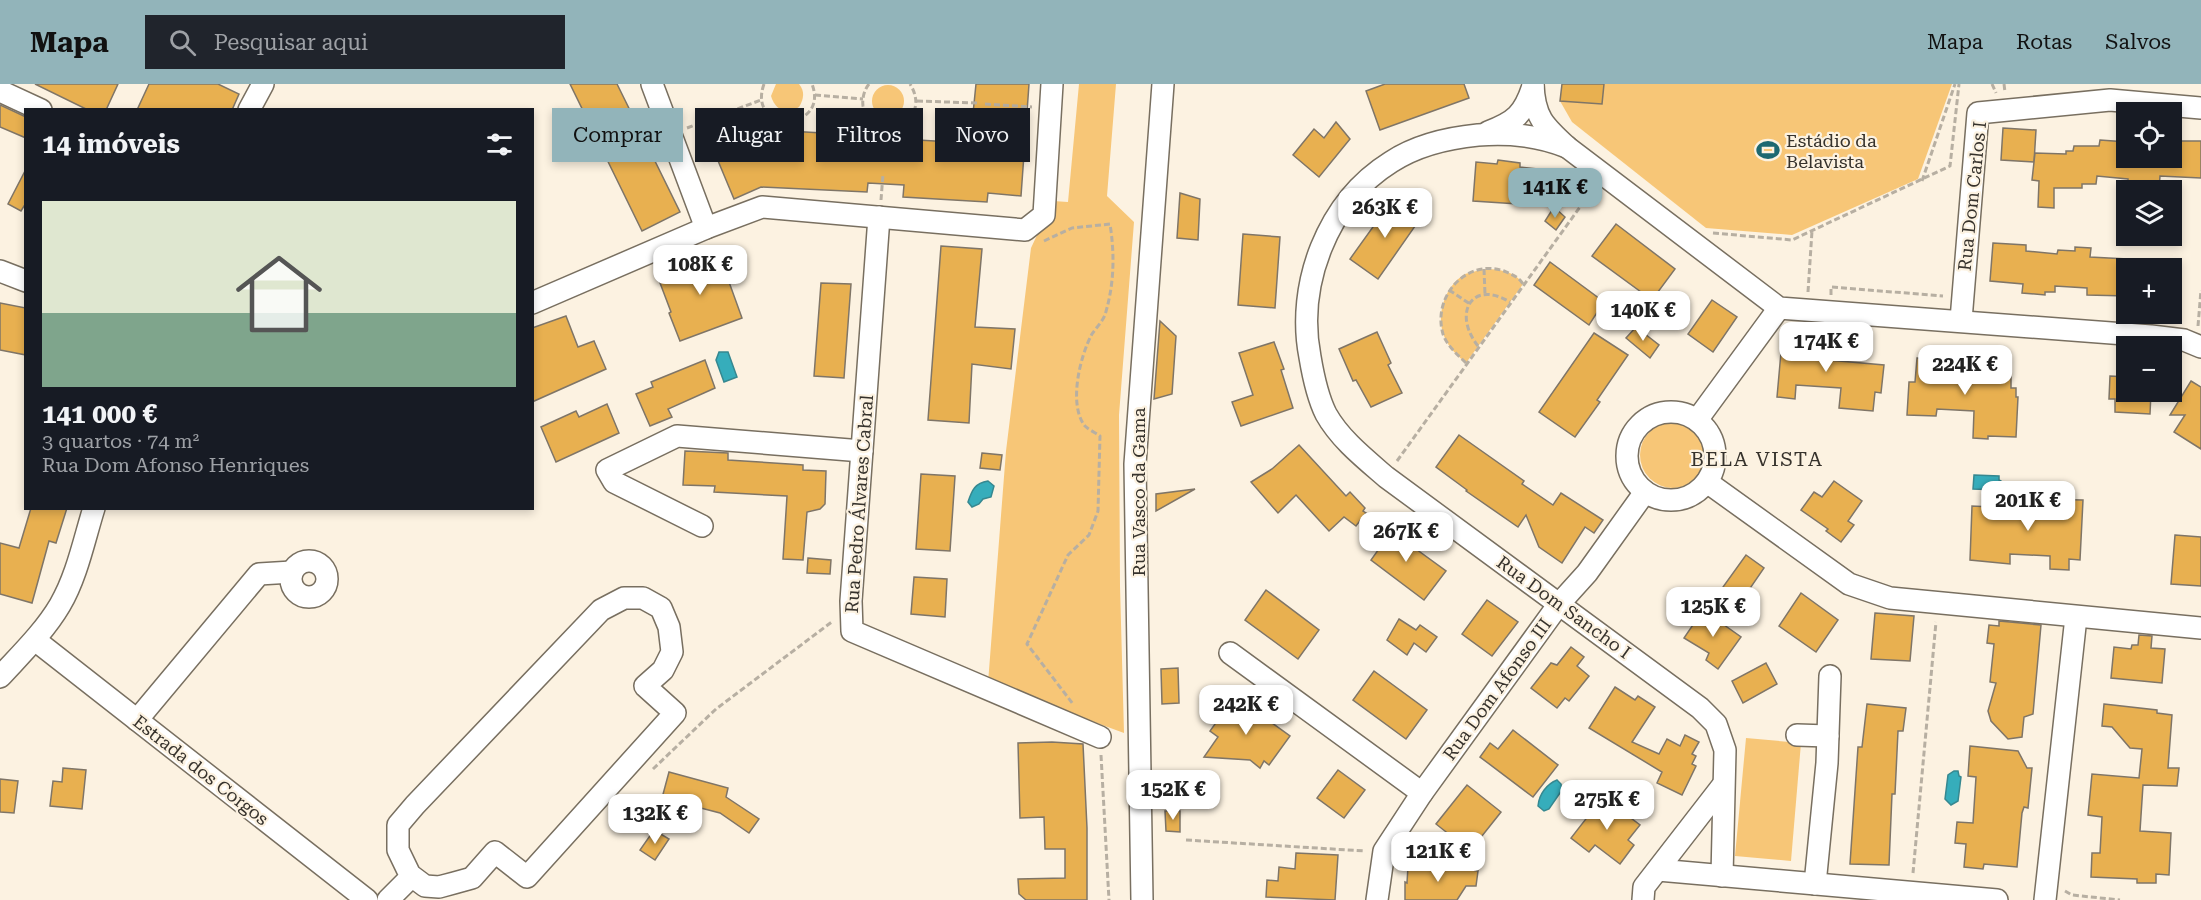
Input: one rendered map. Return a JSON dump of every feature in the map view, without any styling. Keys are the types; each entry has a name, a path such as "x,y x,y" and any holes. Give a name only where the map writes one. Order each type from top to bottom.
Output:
{"street":[{"path":"652,84 706,228"},
{"path":"534,302 706,228 762,207 1025,230 1044,215 1052,84"},
{"name":"Rua Vasco da Gama","path":"1143,900 1135,464 1163,84"},
{"path":"1479,135 1503,126 1518,116 1527,104 1533,85"},
{"path":"1533,85 1535,108 1544,126 1567,147 1779,308 1961,320 2199,340"},
{"path":"0,92 36,108"},
{"name":"Rua Dom Carlos I","path":"1961,320 1978,113 2110,100 2201,108"},
{"path":"1479,135 1528,135 1567,147"},
{"name":"Rua Dom Sancho I","path":"1479,135 1448,138 1418,148 1391,162 1366,181 1342,211 1322,243 1308,289 1305,333 1313,372 1326,413 1353,448 1386,477 1700,708 1716,724 1725,750 1722,876"},
{"name":"Rua Pedro Álvares Cabral","path":"879,217 851,601 852,631 1100,737"},
{"path":"0,271 24,280"},
{"path":"1779,308 1705,422 1704,426 1713,440 1715,456 1712,474 1714,479 1849,584 1890,598 2201,628"},
{"path":"1705,422 1682,413 1665,412 1655,415 1641,423 1629,440 1626,455 1635,483 1645,492 1657,498 1672,500 1686,498 1714,479"},
{"path":"702,526 614,482 607,470 677,436 862,451"},
{"name":"Rua Dom Afonso III","path":"1377,900 1384,851 1422,793 1559,604 1587,573 1645,492"},
{"path":"0,676 35,640 60,604 77,563 93,510"},
{"path":"137,720 259,574 292,572"},
{"path":"388,900 411,877 409,874 398,850 398,825 415,805 601,610 624,598 643,598 661,608 669,627 672,652 663,670 645,686 675,713 527,877 495,852 472,878 454,884 439,887 425,886 409,874"},
{"path":"2045,900 2076,617"},
{"name":"Estrada dos Corgos","path":"35,640 366,900"},
{"path":"1230,653 1422,793"},
{"path":"1815,884 1827,763 1830,676"},
{"path":"1797,735 1828,736"},
{"path":"1643,900 1644,887 1723,785"},
{"path":"1658,870 1997,900"}],"path":[{"path":"764,84 761,100 770,115 777,120 794,121 809,112 815,95 812,84"},
{"path":"865,108 863,99 869,84"},
{"path":"910,84 915,92 915,108"},
{"path":"1922,181 1957,84"},
{"path":"1714,240 1704,232 1792,240 1950,166 1957,84"},
{"path":"815,95 863,99"},
{"path":"685,129 761,100"},
{"path":"916,101 978,104"},
{"path":"986,104 1051,108"},
{"path":"879,217 883,174"},
{"path":"1386,477 1603,175"},
{"path":"1041,243 1072,228 1110,224 1114,253 1114,272 1104,318 1092,336 1078,378 1076,408 1086,427 1100,436 1098,511 1089,535 1068,555 1027,644 1078,709"},
{"path":"1808,293 1812,231"},
{"path":"1467,363 1451,348 1443,333 1441,309 1452,285 1466,274 1484,269 1497,269 1510,273 1521,279 1523,284"},
{"path":"1484,269 1485,294"},
{"path":"1831,295 1832,287 1951,297"},
{"path":"1449,290 1470,304"},
{"path":"2199,340 2201,290"},
{"path":"1478,346 1471,337 1466,324 1465,316 1470,304 1476,297 1485,294 1495,295 1510,302"},
{"path":"1705,422 1720,436 1724,453 1714,479"},
{"path":"647,774 716,709 829,626 851,601"},
{"path":"1911,892 1937,603"},
{"path":"1100,737 1108,900"},
{"path":"1186,840 1373,851"},
{"path":"2059,883 2065,891 2072,895 2120,900"}],"shaded area":[{"path":"776,84 799,84 803,95 796,108 778,108 771,96"},
{"path":"1079,84 1116,84 1107,196 1134,222 1119,415 1124,733 988,683 1006,451 1031,248 1053,201 1068,202"},
{"name":"Estádio da Belavista","path":"1562,84 1952,84 1918,179 1792,235 1706,228 1572,122 1560,101"},
{"path":"882,86 894,86 903,95 902,108 873,107 873,95"},
{"path":"1484,269 1500,270 1511,274 1523,284 1466,363 1447,342 1441,324 1441,314 1446,295 1457,280 1465,274"},
{"path":"1666,422 1680,422 1692,427 1701,436 1706,455 1704,468 1697,479 1680,488 1666,488 1654,483 1645,474 1640,462 1640,448 1645,436 1654,427"},
{"path":"1746,738 1801,743 1791,861 1735,856"}],"water":[{"path":"719,352 728,352 737,377 724,382 716,360"},
{"path":"1974,475 1999,476 1999,480 2004,483 1999,490 1973,489"},
{"path":"988,481 994,486 991,497 983,499 972,507 968,502 973,491 980,483"},
{"path":"1958,771 1961,777 1958,801 1951,805 1945,799 1948,775"},
{"path":"1557,780 1562,790 1549,809 1544,811 1538,806 1540,797 1547,787"}],"building":[{"path":"35,84 118,84 107,108 84,108"},
{"path":"149,84 218,84 239,94 233,108 138,108"},
{"path":"570,84 617,84 629,108 582,108"},
{"path":"976,84 1029,84 1027,108 974,108"},
{"path":"1385,84 1464,84 1469,98 1380,130 1366,91"},
{"path":"1562,84 1604,84 1602,104 1560,101"},
{"path":"0,105 24,116 24,137 0,127"},
{"path":"1336,122 1350,139 1319,177 1293,155 1314,129 1324,138"},
{"path":"2003,128 2036,130 2034,162 2001,160"},
{"path":"804,132 816,133 816,162 923,162 923,140 935,141 935,162 1023,162 1021,196 988,193 987,202 903,197 904,185 868,183 867,192 761,187 734,199 719,162 804,162"},
{"path":"2100,140 2116,141 2116,168 2182,168 2182,141 2201,141 2201,178 2160,176 2160,180 2128,180 2097,176 2096,184 2082,184 2082,188 2054,188 2054,208 2038,207 2039,181 2032,180 2035,153 2066,154 2066,151 2073,151 2074,146 2099,146"},
{"path":"1498,160 1520,163 1520,167 1556,171 1556,188 1547,206 1473,201 1476,162 1497,164"},
{"path":"608,162 655,162 680,212 642,231"},
{"path":"24,173 24,206 21,211 8,204"},
{"path":"1180,193 1200,199 1198,240 1177,238"},
{"path":"1393,199 1420,219 1378,279 1350,259"},
{"path":"1554,207 1565,217 1556,230 1545,221"},
{"path":"1616,224 1675,269 1652,300 1592,256"},
{"path":"1243,234 1280,237 1275,308 1238,305"},
{"path":"1993,243 2026,245 2026,251 2057,254 2058,250 2075,251 2075,247 2091,248 2090,257 2116,258 2116,296 2087,295 2087,288 2055,286 2055,292 2045,292 2045,295 2022,293 2023,284 1990,281"},
{"path":"941,246 982,249 975,327 1015,329 1011,369 972,364 969,423 928,420"},
{"path":"721,252 742,318 680,341 657,275"},
{"path":"1550,262 1604,302 1589,325 1534,285"},
{"path":"821,283 851,284 844,378 814,376"},
{"path":"1712,300 1737,317 1713,352 1688,334"},
{"path":"0,303 24,308 24,355 0,350"},
{"path":"566,316 578,347 594,341 606,369 534,401 534,327"},
{"path":"1160,321 1176,336 1172,394 1154,399"},
{"path":"1636,327 1659,345 1650,358 1626,338"},
{"path":"1783,330 1819,333 1817,359 1884,365 1881,393 1875,392 1873,411 1839,408 1841,388 1796,385 1795,399 1777,397"},
{"path":"1377,332 1391,363 1388,365 1402,393 1371,407 1356,380 1353,381 1339,349"},
{"path":"1594,333 1628,355 1597,400 1600,402 1575,437 1539,412"},
{"path":"1274,342 1284,369 1281,370 1293,408 1241,426 1232,402 1253,395 1239,353"},
{"path":"1917,358 1954,360 1953,368 1998,370 1998,376 2011,377 2011,388 2016,388 2016,397 2018,397 2016,437 1973,438 1974,411 1937,409 1936,416 1907,415 1909,382 1915,382"},
{"path":"705,360 715,388 668,409 672,417 650,426 636,394 653,387 651,382"},
{"path":"2110,376 2116,376 2116,402 2151,402 2150,414 2115,412 2115,399 2109,399"},
{"path":"2191,381 2201,387 2201,449 2174,432 2185,415 2170,415 2178,402 2182,402 2182,396"},
{"path":"607,404 619,433 556,462 541,427 576,411 579,417"},
{"path":"1459,435 1524,481 1522,484 1553,505 1561,493 1603,520 1594,533 1585,527 1562,563 1539,547 1526,515 1518,527 1436,467"},
{"path":"1299,445 1346,496 1350,492 1365,508 1363,511 1366,513 1356,526 1344,517 1329,531 1296,495 1278,513 1251,482 1272,469"},
{"path":"685,451 728,453 728,460 803,465 803,470 826,471 825,504 820,509 807,512 803,560 783,559 787,496 714,492 715,486 683,485"},
{"path":"982,453 1002,455 1000,470 980,468"},
{"path":"921,474 955,476 950,551 916,549"},
{"path":"1834,481 1862,501 1848,521 1854,525 1841,542 1826,531 1828,529 1801,510 1814,492 1822,497"},
{"path":"1195,489 1156,511 1156,494"},
{"path":"2036,499 2083,500 2080,560 2069,559 2069,570 2050,569 2050,556 2010,554 2010,564 1970,560 1972,506 2036,509"},
{"path":"30,510 66,510 56,543 49,541 32,603 0,594 0,543 19,548"},
{"path":"1383,525 1446,571 1424,600 1371,560 1381,546 1373,541"},
{"path":"2175,535 2201,537 2201,586 2171,584"},
{"path":"1746,555 1764,568 1742,600 1723,587"},
{"path":"808,558 831,560 830,574 807,573"},
{"path":"914,577 947,579 945,617 911,614"},
{"path":"1266,590 1319,630 1298,659 1245,620"},
{"path":"1801,593 1838,620 1816,652 1779,626"},
{"path":"1487,600 1518,622 1492,656 1462,634"},
{"path":"1703,610 1741,637 1718,669 1706,660 1709,653 1684,638"},
{"path":"1875,613 1914,616 1910,661 1871,659"},
{"path":"1399,619 1416,630 1420,625 1437,637 1426,652 1414,643 1407,655 1387,640"},
{"path":"1999,621 2041,625 2033,714 2024,717 2022,737 2008,739 1991,721 1988,711 1996,683 1990,682 1994,644 1987,643 1989,625 1999,626"},
{"path":"2139,635 2152,636 2151,648 2165,649 2162,683 2111,678 2114,647 2131,649 2132,645 2138,645"},
{"path":"1571,647 1584,657 1577,666 1589,676 1569,701 1565,698 1557,708 1531,688 1551,663 1557,665"},
{"path":"1766,663 1777,684 1743,703 1732,681"},
{"path":"1178,668 1179,703 1162,704 1161,669"},
{"path":"1374,671 1427,710 1406,739 1353,700"},
{"path":"1615,687 1635,700 1638,696 1655,707 1632,742 1659,754 1667,739 1680,746 1685,735 1699,742 1692,754 1696,756 1692,764 1696,766 1682,795 1657,783 1662,772 1589,728"},
{"path":"1235,696 1290,736 1269,765 1264,761 1260,768 1250,760 1204,757 1218,737 1210,731"},
{"path":"1867,704 1906,708 1903,731 1898,731 1889,865 1850,864 1858,747 1862,747"},
{"path":"2104,704 2157,710 2157,713 2172,715 2168,768 2179,768 2177,786 2143,785 2140,831 2171,833 2169,875 2156,874 2156,883 2137,883 2137,879 2091,877 2092,853 2100,853 2102,817 2088,815 2092,774 2139,778 2142,749 2130,748 2112,727 2102,726"},
{"path":"1513,730 1558,765 1533,797 1480,757 1490,743 1498,749"},
{"path":"1018,743 1083,744 1087,828 1087,900 1026,900 1019,894 1018,879 1065,878 1065,849 1045,849 1044,817 1020,818"},
{"path":"1970,746 2018,751 2027,768 2032,768 2028,808 2024,807 2022,813 2017,867 1984,864 1983,869 1964,867 1966,844 1955,843 1957,822 1973,823 1976,777 1968,776"},
{"path":"63,768 86,770 82,809 50,806 53,781 62,782"},
{"path":"1338,770 1365,790 1344,818 1317,798"},
{"path":"669,772 728,788 726,797 759,819 749,833 720,813 662,798"},
{"path":"0,779 18,781 14,813 0,812"},
{"path":"1467,785 1501,812 1478,841 1467,833 1460,843 1436,824"},
{"path":"1603,797 1640,825 1628,840 1634,845 1620,864 1595,845 1589,852 1571,838"},
{"path":"1165,811 1180,811 1180,832 1166,831"},
{"path":"654,830 669,839 655,860 640,850"},
{"path":"1296,853 1338,855 1335,900 1266,897 1267,880 1278,881 1279,867 1295,869"},
{"path":"1429,864 1478,871 1476,886 1466,886 1457,900 1405,900 1408,866 1429,867"}],"place":[{"name":"Estádio da Belavista","path":"1768,150"}],"district":[{"name":"BELA VISTA","path":"1757,459"}]}
